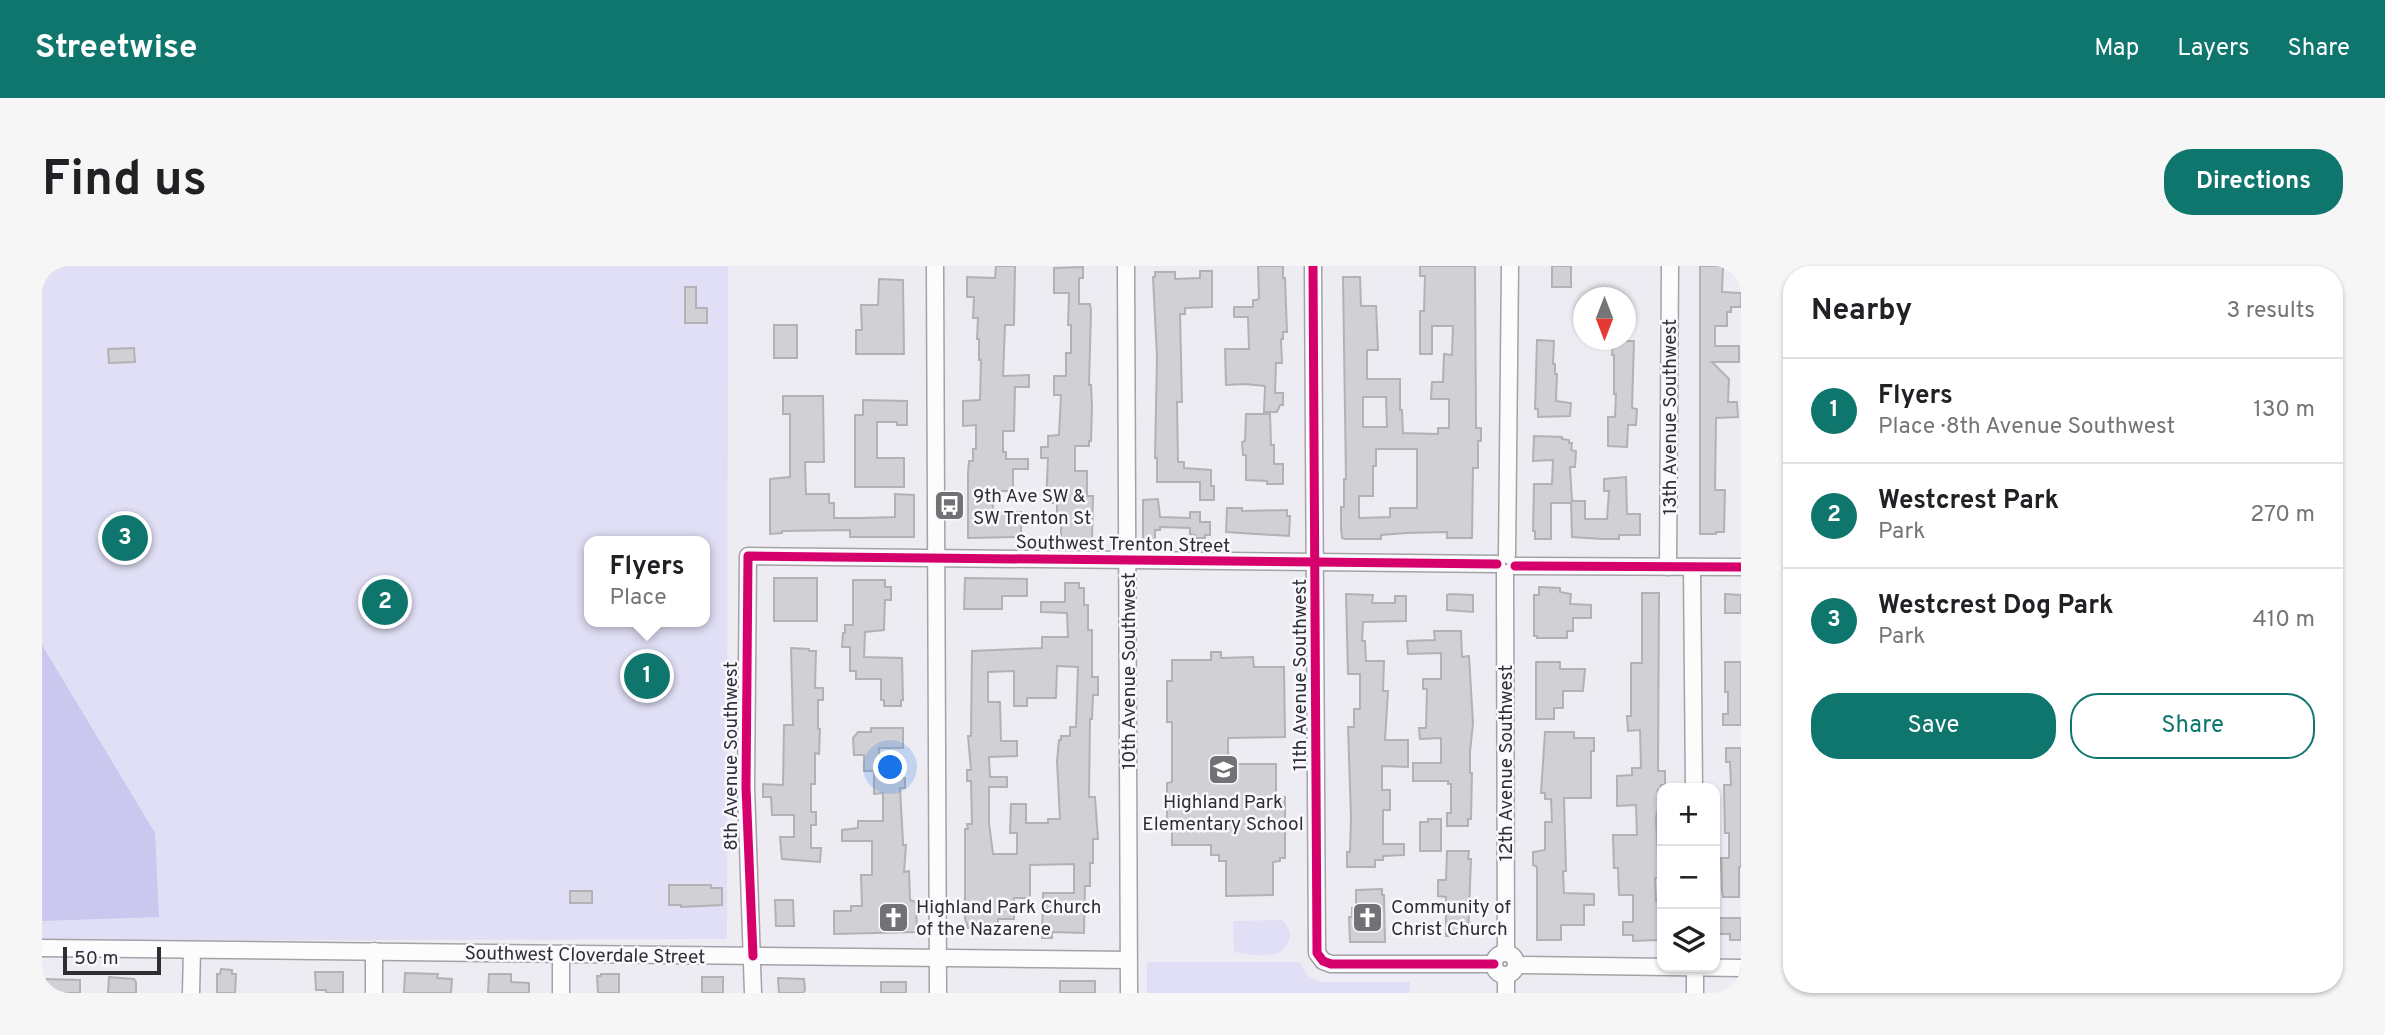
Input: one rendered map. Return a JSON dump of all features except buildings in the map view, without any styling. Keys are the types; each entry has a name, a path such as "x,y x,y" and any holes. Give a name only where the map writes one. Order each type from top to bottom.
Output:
{"street":[{"path":"935,266 938,993"},
{"name":"10th Avenue Southwest","path":"1126,266 1129,993"},
{"name":"11th Avenue Southwest","path":"1313,266 1317,953 1323,961 1331,964 1505,964"},
{"name":"12th Avenue Southwest","path":"1506,993 1506,565 1510,266"},
{"name":"13th Avenue Southwest","path":"1668,567 1670,266"},
{"name":"Southwest Trenton Street","path":"748,556 1741,567"},
{"name":"8th Avenue Southwest","path":"748,556 746,787 753,993"},
{"path":"1692,567 1694,783"},
{"name":"Southwest Cloverdale Street","path":"42,948 1128,960"},
{"path":"191,993 192,950"},
{"path":"374,951 374,993"},
{"path":"561,954 561,993"},
{"path":"1505,964 1657,966"},
{"path":"1720,968 1741,968"},
{"path":"1695,972 1695,993"}],"shaded area":[{"path":"42,266 728,266 727,939 42,941"},
{"path":"42,645 155,833 159,917 42,921"},
{"path":"1282,920 1290,937 1281,952 1266,955 1234,952 1233,921"},
{"path":"1147,962 1300,962 1307,975 1320,982 1410,982 1410,993 1147,993"}],"cycle path":[{"path":"1313,266 1317,953 1323,961 1331,964 1494,964"},
{"path":"753,956 746,787 748,556 1497,564"},
{"path":"1515,566 1741,567"}],"place":[{"name":"9th Ave SW & SW Trenton St","path":"950,506"},
{"name":"Westcrest Dog Park","path":"125,538"},
{"name":"Westcrest Park","path":"385,602"},
{"name":"Flyers","path":"647,676"},
{"name":"Highland Park Elementary School","path":"1223,770"},
{"name":"Highland Park Church of the Nazarene","path":"893,917"},
{"name":"Community of Christ Church","path":"1368,917"}]}
